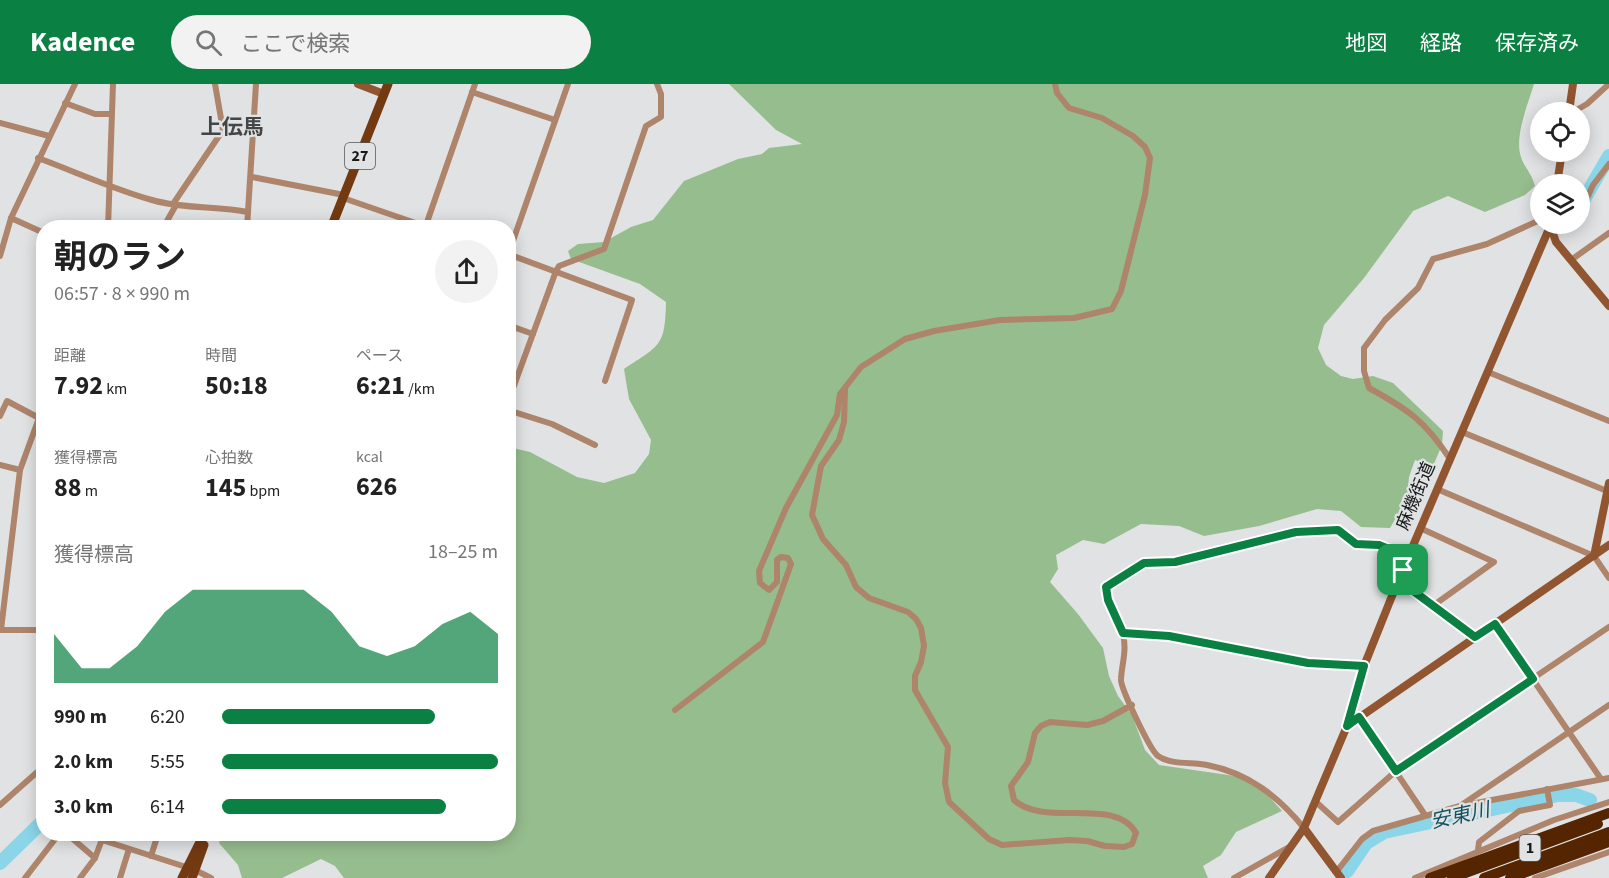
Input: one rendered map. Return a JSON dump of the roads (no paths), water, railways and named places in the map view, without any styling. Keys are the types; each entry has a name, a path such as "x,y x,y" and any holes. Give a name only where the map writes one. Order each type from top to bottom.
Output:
{"highway":[{"name":"1","path":"1430,878 1609,813"},
{"name":"1","path":"1454,878 1609,820"},
{"name":"1","path":"1484,878 1609,833"},
{"name":"1","path":"1489,878 1609,833"},
{"name":"1","path":"1510,878 1609,842"}],"main road":[{"name":"27","path":"335,220 388,84"},
{"path":"182,878 191,872 203,841"}],"street":[{"path":"0,256 11,218 48,136 75,84"},
{"path":"108,220 113,84"},
{"path":"167,220 223,130 215,84"},
{"path":"248,220 252,177 256,84"},
{"path":"358,84 384,94"},
{"path":"430,220 474,84"},
{"path":"516,231 568,84"},
{"path":"516,379 559,266 604,249 646,126 661,117 661,94 657,84"},
{"path":"675,710 763,642 792,564 788,558 781,557 777,560 777,582 769,590 760,583 759,571 786,508 837,415 840,394 861,367 905,339 934,331 1000,320 1074,318 1112,309 1122,291 1147,187 1150,158 1144,147 1133,136 1102,118 1069,108 1057,93 1055,84"},
{"path":"1572,102 1573,84"},
{"path":"1589,102 1609,84"},
{"path":"472,92 555,120"},
{"path":"65,103 95,114 111,114"},
{"path":"0,123 48,136"},
{"path":"38,158 152,200 175,205 215,206 248,212"},
{"path":"1590,191 1609,164"},
{"path":"252,177 344,197 406,220"},
{"path":"11,218 36,229"},
{"path":"1450,459 1431,431 1396,402 1369,388 1364,371 1364,348 1384,320 1418,288 1433,258 1487,244 1530,225"},
{"path":"1571,260 1609,233"},
{"name":"麻機街道","path":"1269,878 1304,828 1347,726 1364,666 1401,573 1547,234"},
{"path":"1554,234 1556,242 1609,306"},
{"path":"516,257 632,300 605,381"},
{"path":"516,329 532,334"},
{"path":"1488,372 1609,421"},
{"path":"845,389 844,422 838,440 821,466 813,515 823,539 846,565 856,587 869,598 908,612 921,628 924,646 915,676 915,690 948,747 945,783 949,802 955,809 988,839 1002,845 1069,840 1087,841 1105,846 1124,847 1132,844 1136,833 1132,825 1093,813 1032,812 1014,800 1011,786 1028,762 1035,733 1041,726 1050,722 1087,725 1103,721 1132,705"},
{"path":"0,416 7,401 36,414"},
{"path":"516,413 552,424 595,445"},
{"path":"36,429 20,470 1,630 36,630"},
{"path":"1462,432 1608,487 1594,556"},
{"path":"0,465 20,470"},
{"path":"1437,489 1594,556 1609,578"},
{"path":"1420,528 1494,562 1434,605"},
{"path":"1475,637 1412,590 1401,573 1391,550 1379,545 1356,544 1338,530 1296,532 1175,562 1144,563 1106,587 1108,600 1123,633 1126,663 1120,680 1124,696 1132,705 1149,746 1158,756 1170,761 1228,770 1261,786 1286,806 1338,875 1362,839 1373,831 1460,806 1605,778 1569,732 1495,624"},
{"path":"1347,726 1609,545"},
{"path":"1315,801 1338,822 1396,771 1609,627"},
{"path":"1123,633 1169,636 1308,663 1364,666"},
{"path":"1460,806 1609,705"},
{"path":"1359,717 1425,815"},
{"path":"0,805 36,773"},
{"path":"1478,850 1479,842 1519,811 1550,805 1547,789"},
{"path":"1415,878 1478,850 1609,802"},
{"path":"25,878 54,841"},
{"path":"75,841 94,858"},
{"path":"80,878 94,858 101,841"},
{"path":"112,841 211,878"},
{"path":"151,856 156,841"},
{"path":"1234,878 1291,846"},
{"path":"120,878 129,849"},
{"path":"1535,878 1547,876 1609,852"}],"waterway":[{"path":"1590,189 1609,156"},
{"name":"安東川","path":"1347,871 1366,843 1384,832 1558,795 1576,795 1590,800"},
{"path":"0,863 36,828"}],"district":[{"name":"上伝馬","path":"232,127"}]}
